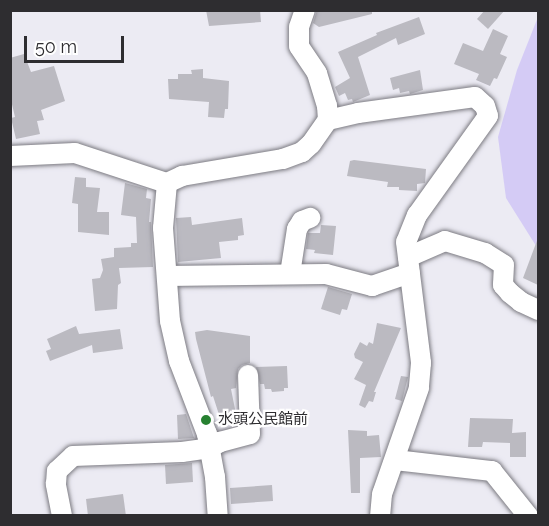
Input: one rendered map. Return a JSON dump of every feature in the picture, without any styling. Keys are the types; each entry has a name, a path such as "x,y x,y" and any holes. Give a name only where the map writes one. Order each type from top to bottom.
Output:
{"street":[{"path":"10,156 75,153 167,183 182,176 284,159 302,152 311,144 328,120 327,106 317,74 300,46 299,27 305,10"},
{"path":"328,120 358,113 475,98 485,106 488,116 417,214 406,242 421,363 419,387 382,494 380,516"},
{"path":"167,183 163,228 170,321 179,361 207,434 218,516"},
{"path":"290,274 297,229 302,221 310,218"},
{"path":"167,276 326,274 372,286 445,241 485,253 504,265 503,285 521,302 538,310"},
{"path":"63,516 56,484 57,471 74,456 210,448 220,442 250,434 248,375"},
{"path":"395,460 492,471 528,516"}],"shaded area":[{"path":"538,17 538,249 506,198 498,137 517,70"}],"building":[{"path":"206,10 260,10 261,22 209,26"},
{"path":"317,10 372,10 372,14 319,27 313,23"},
{"path":"485,10 505,10 488,29 477,19"},
{"path":"419,17 425,34 398,45 396,38 358,57 370,95 353,102 352,99 348,100 345,93 339,96 335,87 350,78 338,52 377,35 376,33"},
{"path":"493,29 508,36 500,54 507,57 497,79 494,78 490,86 476,80 479,74 454,64 463,43 483,51"},
{"path":"24,54 31,72 54,66 65,101 41,110 44,120 37,121 40,134 16,139 11,118 15,117 10,96 10,58"},
{"path":"203,69 203,78 229,81 228,109 225,109 224,118 208,117 209,102 169,99 168,79 178,79 178,74 192,74 191,70"},
{"path":"420,70 423,90 410,94 409,91 400,93 399,88 393,90 390,78"},
{"path":"350,161 426,169 425,183 417,184 417,191 399,190 399,187 387,187 388,182 347,176"},
{"path":"75,177 86,178 86,187 100,188 97,212 109,212 109,235 78,232 78,204 72,203"},
{"path":"125,183 147,189 146,198 151,199 149,222 151,222 153,267 119,268 121,283 118,285 117,309 95,311 92,279 100,278 103,270 101,259 114,257 114,248 131,247 131,243 137,243 136,217 121,215"},
{"path":"191,217 192,225 242,218 244,235 238,236 238,240 219,242 221,258 178,262 176,218"},
{"path":"321,225 336,226 333,255 314,253 315,250 306,249 308,233 320,233"},
{"path":"538,238 538,285 523,278"},
{"path":"328,287 352,294 347,310 342,309 340,315 321,309"},
{"path":"377,323 401,328 374,392 376,392 373,402 369,401 365,408 359,405 366,385 354,379 363,362 355,358 354,354 360,342 367,346 369,342 373,344"},
{"path":"76,326 79,334 120,329 123,349 93,353 92,345 50,361 46,351 51,349 47,339"},
{"path":"207,330 250,336 250,363 238,369 236,388 231,389 237,419 222,424 213,396 211,397 196,339 195,332"},
{"path":"287,366 288,388 284,388 284,391 272,392 271,389 265,389 264,384 260,384 256,367"},
{"path":"401,376 408,377 402,401 395,399"},
{"path":"186,414 194,438 178,439 177,415"},
{"path":"470,418 513,419 512,433 526,432 526,457 510,457 510,443 483,442 482,447 468,447"},
{"path":"348,430 367,431 367,436 379,435 381,457 360,458 360,493 351,493"},
{"path":"192,463 193,482 166,484 165,465"},
{"path":"272,485 273,501 231,504 230,488"},
{"path":"123,494 126,516 88,516 86,499"}],"place":[{"name":"水頭公民館前","path":"206,420"}]}
